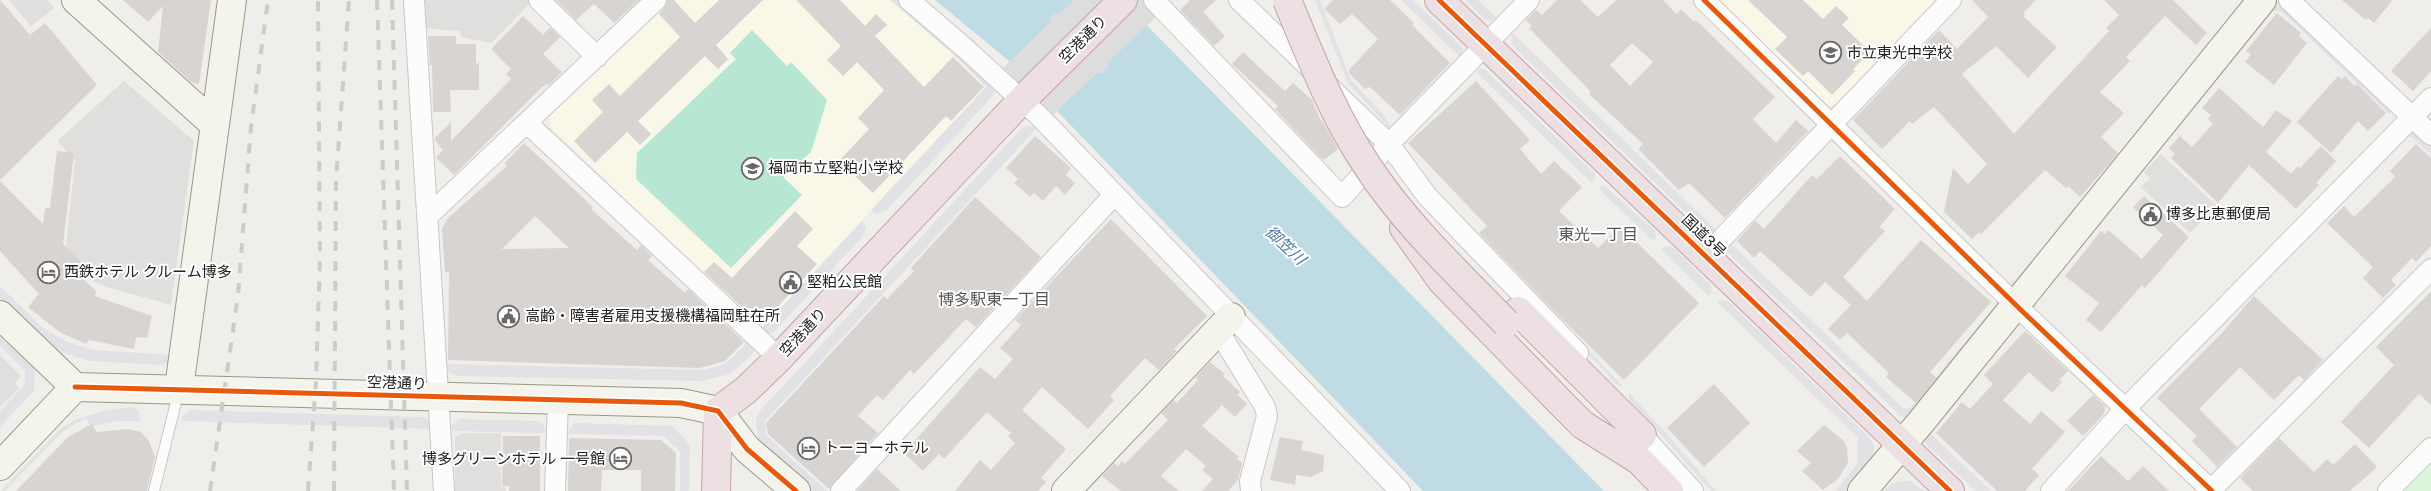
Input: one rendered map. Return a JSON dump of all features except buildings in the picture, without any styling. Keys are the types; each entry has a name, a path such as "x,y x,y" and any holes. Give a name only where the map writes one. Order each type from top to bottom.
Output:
{"highway":[{"name":"空港通り","path":"718,411 746,390 779,358 1024,97 1123,0"},
{"path":"1287,0 1320,80 1368,168 1410,223 1640,447"},
{"path":"1306,0 1334,74 1381,158 1422,210 1610,406 1669,491"},
{"name":"国道3号","path":"1439,0 1950,491"},
{"path":"716,491 718,411"}],"street":[{"path":"76,0 215,125"},
{"path":"179,388 232,0"},
{"path":"414,0 444,491"},
{"path":"539,0 597,57"},
{"path":"427,217 656,0"},
{"path":"908,0 1024,97 1114,195 1224,324 1400,491"},
{"path":"1154,0 1342,198 1389,144 1529,0"},
{"path":"1238,0 1389,144 1427,196 1619,398 1640,447 1692,491"},
{"path":"1704,0 2016,305 2212,491 2431,268"},
{"path":"1706,255 1951,0"},
{"path":"1862,491 2016,305 2262,0"},
{"path":"2289,0 2431,135"},
{"path":"2051,491 2126,408 2431,98"},
{"path":"527,123 779,358"},
{"path":"841,491 1114,195"},
{"path":"0,314 75,387 0,466"},
{"path":"1066,491 1224,324"},
{"path":"1224,324 1265,407 1267,416 1250,482 1251,491"},
{"name":"空港通り","path":"75,387 179,388 682,403 718,411"},
{"path":"555,491 558,400"},
{"path":"718,411 747,449 796,491"},
{"path":"2388,491 2431,448"}],"lane":[{"path":"154,491 179,388"}],"shaded area":[{"path":"9,0 47,0 54,8 31,26"},
{"path":"420,0 533,0 492,43 461,37 460,31 422,28"},
{"name":"福岡市立堅粕小学校","path":"667,0 890,0 953,54 986,87 760,330 550,126 550,110"},
{"path":"890,0 900,0 995,87 995,91 989,100 887,210 876,214 871,210 986,87 953,54"},
{"path":"1315,0 1320,0 1351,80 1382,113 1392,128 1390,129 1348,83"},
{"path":"1401,0 1413,0 1461,46 1463,50 1460,57"},
{"path":"1465,0 1478,0 1497,18 1489,21 1485,19"},
{"name":"市立東光中学校","path":"1718,0 1939,0 1837,106 1829,106"},
{"path":"2244,0 2252,0 2016,286 2012,284 2009,281 2016,280"},
{"path":"2274,2 2280,2 2393,110 2389,114 2281,11 2273,11 2037,301 2035,308 2032,303"},
{"path":"1513,33 1717,231 1714,233 1706,232 1512,45"},
{"path":"1479,69 1484,69 1595,174 1594,182 1591,182 1476,72"},
{"path":"124,81 194,141 171,305 103,286 73,271 65,255 75,160 57,141"},
{"path":"1031,126 1037,128 765,421 766,435 827,491 813,491 758,439 756,421 759,412 1022,128"},
{"path":"2409,131 2418,133 2431,146 2431,155 2412,137 2403,136"},
{"path":"2161,154 2217,206 2190,233 2141,187 2150,178 2144,172"},
{"path":"1603,184 1655,231 1656,238 1653,241 1599,189"},
{"path":"862,221 866,228 864,235 773,333 768,334 760,330"},
{"path":"1729,242 1903,408 1909,409 1996,305 1996,298 2000,309 1907,418 1902,417 1727,252"},
{"path":"1665,246 1672,247 1710,284 1712,291 1709,296 1661,249"},
{"path":"0,286 43,328 67,342 94,350 172,355 171,360 162,365 89,361 63,353 39,336 0,298"},
{"path":"1728,301 1870,438 1874,446 1873,459 1848,491 1836,491 1857,464 1858,438 1717,302"},
{"path":"2017,323 2018,325 1930,433 1991,491 1976,491 1928,446 1925,442 1924,432"},
{"path":"0,334 35,369 34,391 0,427 0,411 25,384 25,371 0,346"},
{"path":"1576,336 1623,387 1618,386 1575,340"},
{"path":"749,341 755,348 751,356 730,374 701,381 459,376 450,373 447,369 447,364 704,370 725,364"},
{"path":"0,355 21,376 15,383 19,388 0,407"},
{"path":"1629,393 1716,491 1711,491 1629,399"},
{"path":"131,407 139,411 140,421 119,421 91,426 86,418 63,431 5,491 1,491 61,428 75,420 102,411"},
{"path":"191,410 424,417 429,421 430,429 182,421 183,416"},
{"path":"459,419 539,421 544,426 546,433 451,431 452,425"},
{"path":"574,423 672,426 690,445 689,491 680,491 680,451 663,436 567,434"},
{"path":"463,433 501,433 501,487 506,487 506,491 455,491 455,437"},
{"path":"1910,481 1925,491 1882,491 1893,483"}],"green space":[{"path":"752,30 787,66 791,62 827,100 811,152 783,177 802,195 731,268 636,179 637,153 736,59 730,53"},
{"path":"2431,459 2431,491 2401,491"}],"water":[{"name":"御笠川","path":"935,0 1122,0 1604,491 1423,491 1008,60"}],"pier":[{"path":"1074,0 1143,0 1159,17 1155,18 1108,62 1108,67 1102,73 1097,73 1051,117 1052,121 1002,69 1049,24 1050,17 1056,13 1061,13"}],"railway":[{"path":"210,491 238,295 251,127 268,0"},
{"path":"308,491 316,381 320,258 318,0"},
{"path":"334,491 336,180 349,0"},
{"path":"377,0 394,491"},
{"path":"392,0 407,491"}],"cycle path":[{"path":"1439,0 1950,491"},
{"path":"1704,0 2023,312 2212,491"},
{"path":"75,387 681,403 718,411 747,449 796,491"}],"place":[{"name":"市立東光中学校","path":"1831,53"},
{"name":"福岡市立堅粕小学校","path":"752,168"},
{"name":"博多比恵郵便局","path":"2150,214"},
{"name":"西鉄ホテル クルーム博多","path":"48,272"},
{"name":"堅粕公民館","path":"791,282"},
{"name":"高齢・障害者雇用支援機構福岡駐在所","path":"509,316"},
{"name":"トーヨーホテル","path":"808,448"},
{"name":"博多グリーンホテル 一号館","path":"621,459"}],"district":[{"name":"東光一丁目","path":"1598,234"},
{"name":"博多駅東一丁目","path":"994,299"}]}
